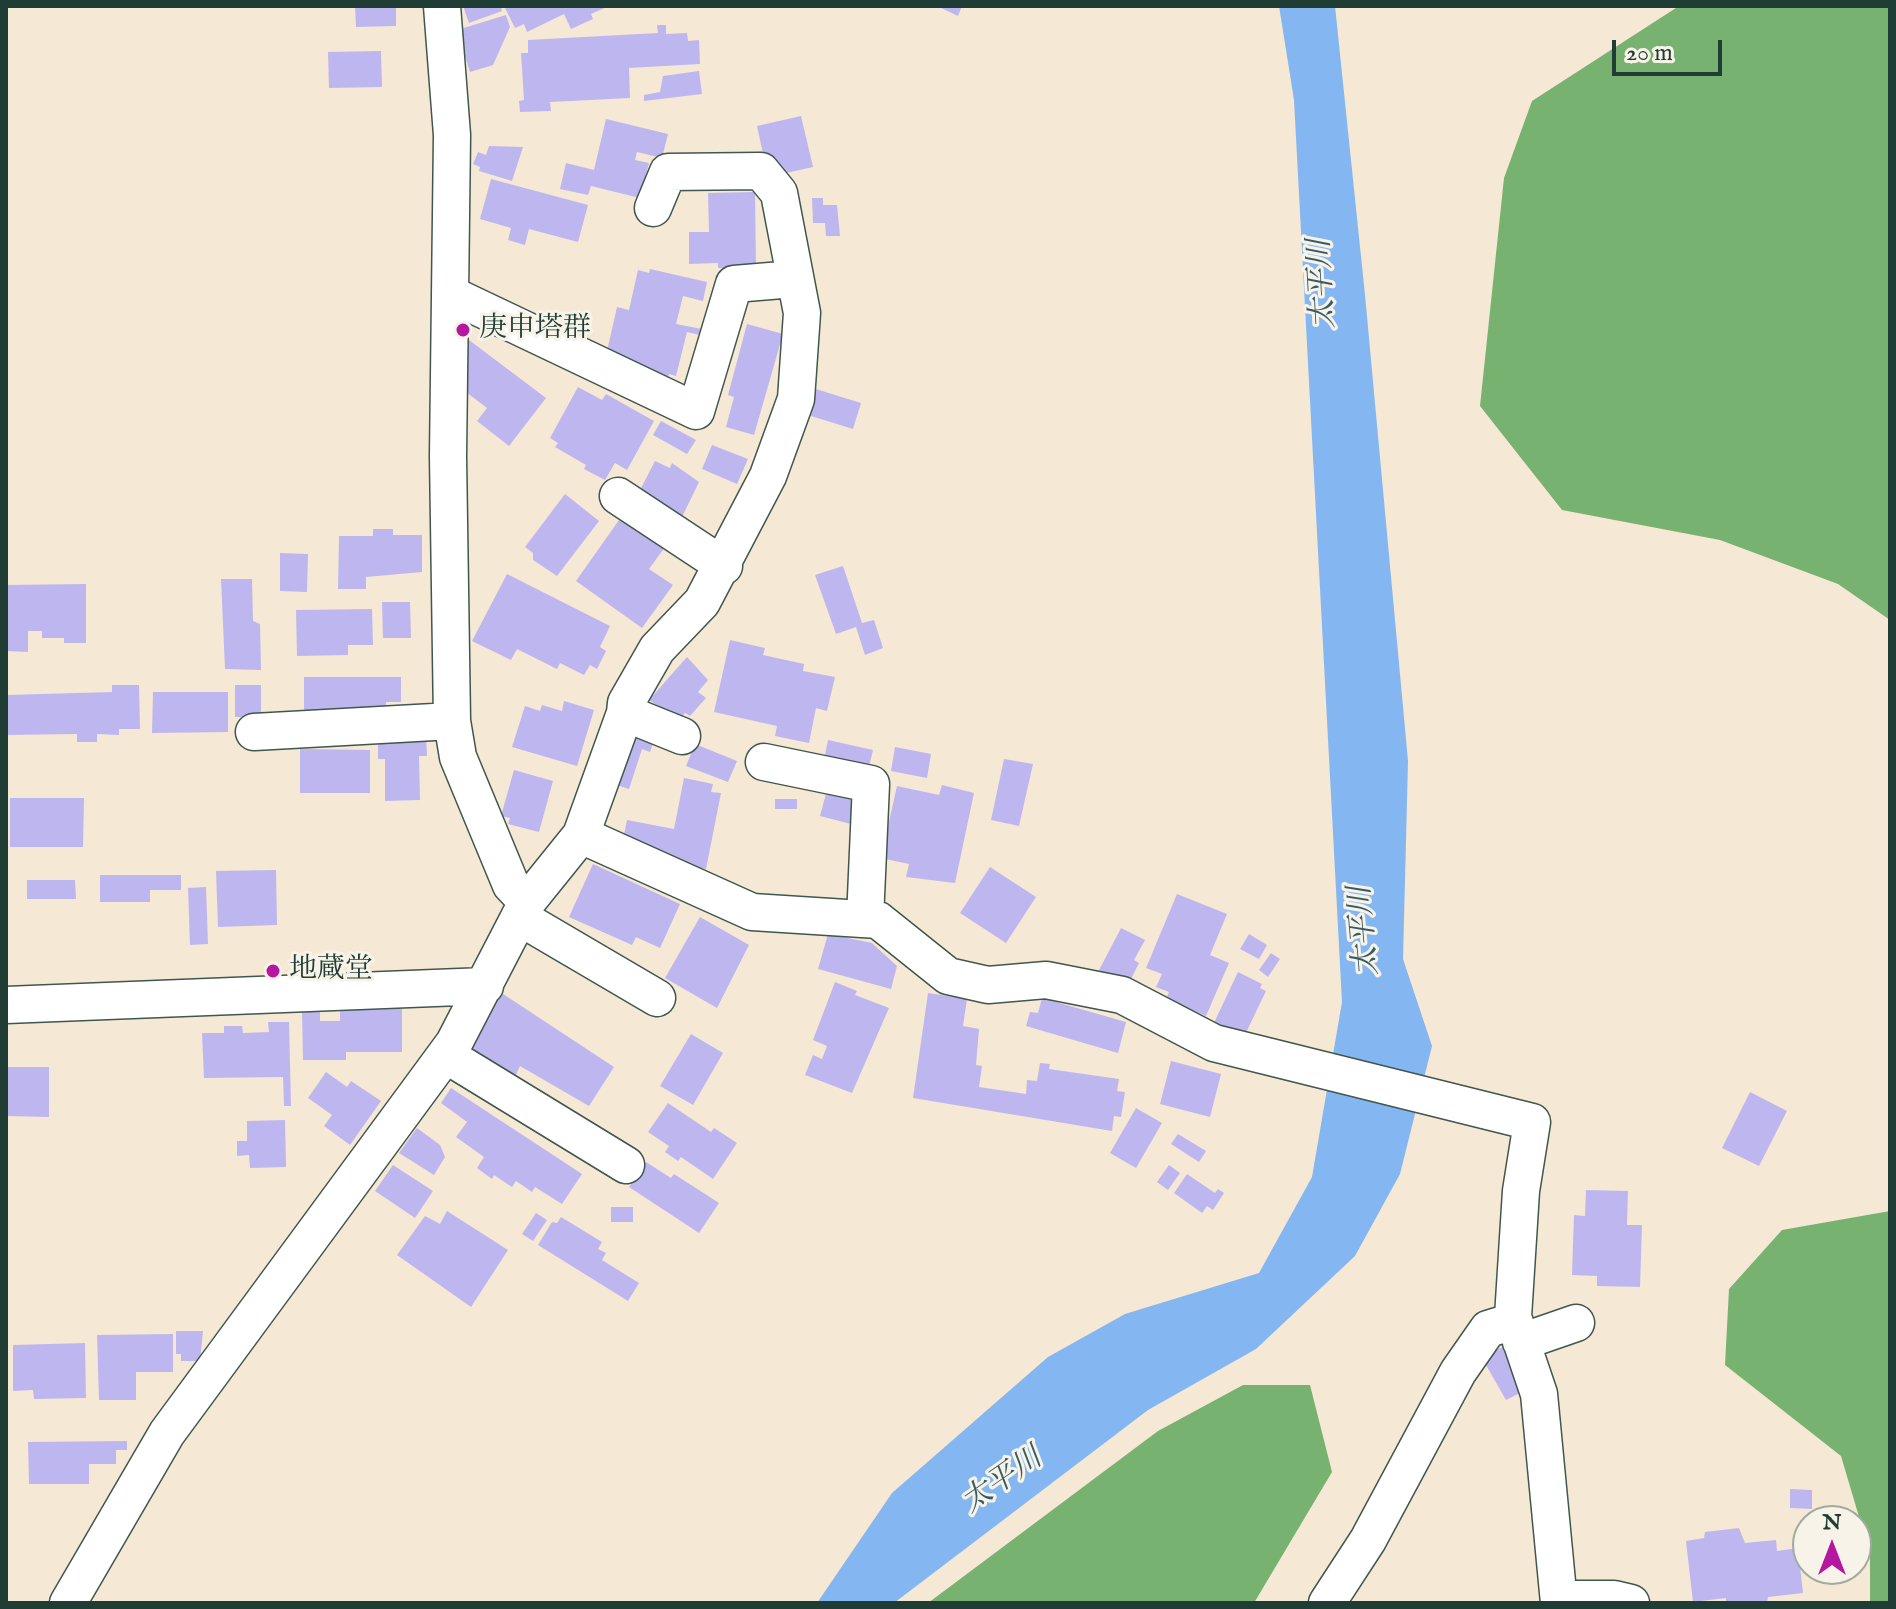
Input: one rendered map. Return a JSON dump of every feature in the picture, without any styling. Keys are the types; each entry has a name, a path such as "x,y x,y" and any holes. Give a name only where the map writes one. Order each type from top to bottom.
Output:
{"street":[{"path":"442,6 452,135 452,721 458,757 523,910 657,998"},
{"path":"68,1603 167,1433 446,1055 523,910 581,835 626,703 657,649 702,602 724,566 768,476 796,399 802,313 779,193 761,171 668,172 653,208"},
{"path":"450,294 696,411 734,284 794,279"},
{"path":"618,496 724,566"},
{"path":"625,713 682,736"},
{"path":"254,732 452,721"},
{"path":"764,762 871,784 865,919"},
{"path":"581,835 752,912 878,920 948,976 988,985 1046,980 1122,995 1214,1043 1272,1060 1532,1122 1521,1191 1518,1332 1539,1394 1559,1601 1614,1599 1631,1603"},
{"path":"6,1005 485,986"},
{"path":"446,1055 626,1165"},
{"path":"1327,1603 1368,1540 1458,1372 1488,1329 1518,1332 1576,1323"}],"green space":[{"path":"1679,6 1890,6 1890,620 1838,584 1720,540 1562,510 1480,406 1504,178 1532,101"},
{"path":"1890,1211 1890,1603 1870,1603 1872,1505 1856,1505 1841,1456 1725,1365 1729,1289 1782,1230"},
{"path":"1243,1385 1310,1385 1332,1472 1254,1603 928,1603 1158,1431"}],"water":[{"name":"太平川","path":"1279,6 1335,6 1365,295 1408,761 1403,959 1432,1046 1400,1174 1355,1256 1256,1349 1148,1410 894,1603 817,1603 892,1493 1048,1357 1125,1314 1259,1273 1312,1177 1342,1002 1294,100"}],"building":[{"path":"355,6 396,6 396,26 356,27"},
{"path":"463,6 501,6 502,11 469,23"},
{"path":"609,6 591,14 593,19 571,29 564,14 527,32 524,24 515,28 505,8"},
{"path":"937,6 962,6 958,16"},
{"path":"506,15 510,27 493,65 470,72 457,30"},
{"path":"657,25 666,25 666,34 687,33 688,41 699,40 700,64 629,68 630,98 550,102 551,111 520,112 519,101 524,100 521,53 528,53 528,40 658,33"},
{"path":"381,51 382,87 329,88 328,52"},
{"path":"699,71 702,94 644,101 644,95 660,92 663,76"},
{"path":"801,116 813,167 777,175 767,172 757,126"},
{"path":"606,119 668,134 662,158 637,152 635,160 649,163 640,198 591,186 588,195 560,189 566,163 594,170"},
{"path":"489,146 523,147 512,181 479,171 480,167 473,164 478,152 486,155"},
{"path":"491,179 588,205 578,242 529,229 525,245 508,240 511,228 480,219"},
{"path":"755,192 756,267 718,268 718,263 689,264 689,232 709,232 708,193"},
{"path":"812,198 823,198 823,205 837,205 840,236 826,236 825,223 813,223"},
{"path":"650,269 707,282 703,301 683,296 676,324 702,329 700,335 687,332 676,376 669,374 667,384 605,360 617,307 629,310 638,270 649,273"},
{"path":"747,324 783,334 754,435 726,427 734,397 728,395"},
{"path":"469,340 546,398 509,446 477,421 487,408 458,386 459,353"},
{"path":"806,386 861,403 853,429 798,412"},
{"path":"578,387 602,400 606,394 654,421 627,470 615,463 605,480 555,447 558,443 550,438"},
{"path":"661,421 696,440 687,454 653,435"},
{"path":"712,445 748,459 737,484 702,469"},
{"path":"655,461 670,468 672,463 699,482 682,517 638,494"},
{"path":"565,494 599,521 557,576 533,560 533,553 525,547"},
{"path":"624,513 668,543 649,569 673,585 642,628 576,581"},
{"path":"373,529 393,529 393,535 422,535 422,572 366,577 366,589 338,589 339,536 373,536"},
{"path":"280,553 308,554 307,592 280,591"},
{"path":"843,566 862,623 874,620 883,648 865,655 856,627 836,634 815,575"},
{"path":"507,574 610,626 600,647 606,651 597,669 590,665 584,675 560,663 557,669 517,649 511,660 472,641"},
{"path":"221,579 252,579 253,621 260,624 261,670 225,669"},
{"path":"86,584 86,643 64,643 64,638 42,638 42,631 28,631 28,652 6,651 6,585"},
{"path":"382,602 410,602 411,638 383,638"},
{"path":"372,609 373,645 348,645 348,655 297,656 296,610"},
{"path":"730,640 765,648 763,655 804,664 803,671 835,677 827,711 816,708 809,743 775,736 777,726 714,712"},
{"path":"687,657 708,680 698,692 706,698 690,716 685,713 679,720 649,700"},
{"path":"304,677 401,677 401,702 386,702 386,713 304,719"},
{"path":"112,685 139,685 140,729 119,729 119,735 97,734 97,742 77,742 77,734 7,735 7,695 112,692"},
{"path":"235,685 261,685 261,717 235,717"},
{"path":"153,692 228,692 228,732 152,733"},
{"path":"564,701 594,710 577,766 512,747 525,706 540,711 542,705 562,711"},
{"path":"633,723 657,731 650,752 642,749 629,789 613,784"},
{"path":"378,733 426,733 427,756 419,756 420,800 385,801 385,759 378,759"},
{"path":"828,740 873,750 867,775 823,765"},
{"path":"695,744 737,761 728,782 686,766"},
{"path":"895,747 931,754 927,778 891,771"},
{"path":"300,749 370,750 370,793 300,793"},
{"path":"1004,759 1033,764 1019,826 991,820"},
{"path":"514,770 553,781 539,832 508,824 510,818 501,816"},
{"path":"684,778 713,784 711,792 721,793 706,869 667,861 623,840 627,820 674,829"},
{"path":"942,785 974,793 955,883 906,877 909,864 881,858 897,786 939,795"},
{"path":"827,790 858,799 851,824 820,816"},
{"path":"10,798 84,798 83,847 10,847"},
{"path":"775,799 797,799 797,809 775,809"},
{"path":"593,864 680,904 660,948 636,937 632,945 569,917"},
{"path":"990,867 1036,897 1006,943 960,913"},
{"path":"276,870 277,925 218,927 216,871"},
{"path":"100,875 181,875 181,890 150,890 150,902 100,902"},
{"path":"27,880 75,880 76,899 27,899"},
{"path":"206,887 208,944 190,945 188,888"},
{"path":"1177,894 1227,914 1210,955 1229,963 1206,1016 1166,999 1169,992 1156,987 1162,974 1146,968"},
{"path":"700,917 749,945 717,1008 665,978"},
{"path":"1121,928 1145,940 1134,960 1139,963 1125,991 1096,976"},
{"path":"828,934 872,943 897,966 891,989 818,969"},
{"path":"1249,934 1267,945 1259,959 1240,949"},
{"path":"1271,953 1280,959 1268,977 1259,970"},
{"path":"1238,972 1262,984 1260,988 1266,991 1242,1041 1212,1027"},
{"path":"835,982 857,991 855,995 889,1008 852,1093 805,1075 813,1055 822,1059 827,1046 813,1040"},
{"path":"500,992 614,1067 589,1106 520,1066 515,1077 464,1055"},
{"path":"928,993 967,999 963,1026 979,1029 976,1065 982,1066 979,1087 1026,1094 1027,1080 1037,1081 1040,1063 1050,1064 1049,1069 1119,1079 1117,1091 1125,1092 1121,1117 1114,1116 1112,1131 913,1098"},
{"path":"1042,998 1126,1022 1118,1053 1026,1026 1030,1012 1038,1013"},
{"path":"402,1009 402,1052 346,1052 346,1060 303,1060 302,1011 320,1010 320,1021 340,1021 340,1010"},
{"path":"268,1022 289,1022 291,1106 284,1106 283,1077 204,1078 202,1033 224,1033 224,1026 242,1026 243,1033 269,1032"},
{"path":"691,1034 723,1053 693,1105 660,1086"},
{"path":"1171,1061 1221,1074 1210,1117 1160,1104"},
{"path":"6,1067 49,1067 49,1117 6,1116"},
{"path":"326,1072 347,1087 351,1081 381,1101 350,1145 324,1126 332,1115 308,1098"},
{"path":"451,1088 582,1174 562,1204 535,1187 532,1192 516,1181 512,1187 494,1175 492,1179 477,1168 484,1157 456,1137 467,1122 441,1103"},
{"path":"1750,1092 1787,1111 1759,1166 1722,1148"},
{"path":"668,1103 711,1132 714,1128 737,1143 713,1179 681,1157 678,1161 665,1152 669,1146 648,1132"},
{"path":"1136,1108 1162,1123 1136,1168 1110,1153"},
{"path":"285,1120 286,1167 250,1168 249,1155 237,1156 237,1141 247,1141 247,1121"},
{"path":"417,1128 440,1145 445,1157 434,1175 399,1153"},
{"path":"1178,1134 1206,1151 1199,1162 1171,1144"},
{"path":"646,1162 671,1178 674,1174 719,1203 699,1233 629,1187"},
{"path":"393,1165 433,1191 415,1218 375,1191"},
{"path":"1169,1165 1180,1173 1168,1190 1157,1182"},
{"path":"1187,1174 1215,1193 1218,1189 1224,1193 1213,1210 1207,1206 1202,1213 1174,1193"},
{"path":"1586,1190 1628,1191 1627,1225 1642,1225 1640,1287 1597,1286 1597,1276 1572,1275 1574,1215 1585,1216"},
{"path":"611,1207 633,1207 633,1222 611,1222"},
{"path":"447,1211 508,1250 471,1307 397,1255 425,1216 440,1224"},
{"path":"536,1213 547,1220 533,1241 522,1234"},
{"path":"561,1217 602,1242 598,1249 606,1253 602,1260 639,1283 628,1301 538,1245 552,1222 557,1223"},
{"path":"176,1331 203,1331 200,1361 181,1361 181,1354 176,1354"},
{"path":"173,1334 173,1372 136,1372 136,1400 99,1400 97,1335"},
{"path":"85,1343 86,1398 34,1399 33,1390 13,1391 13,1345"},
{"path":"1506,1345 1526,1390 1506,1400 1482,1358"},
{"path":"127,1441 127,1450 116,1450 116,1464 89,1464 89,1484 29,1484 28,1442"},
{"path":"1790,1489 1812,1490 1812,1505 1792,1505 1790,1508"},
{"path":"1739,1528 1745,1543 1776,1540 1777,1551 1792,1549 1792,1585 1802,1585 1803,1593 1768,1597 1767,1603 1726,1603 1726,1598 1693,1602 1686,1541 1704,1538 1705,1532"}],"place":[{"name":"庚申塔群","path":"463,330"},
{"name":"地蔵堂","path":"273,971"}]}
